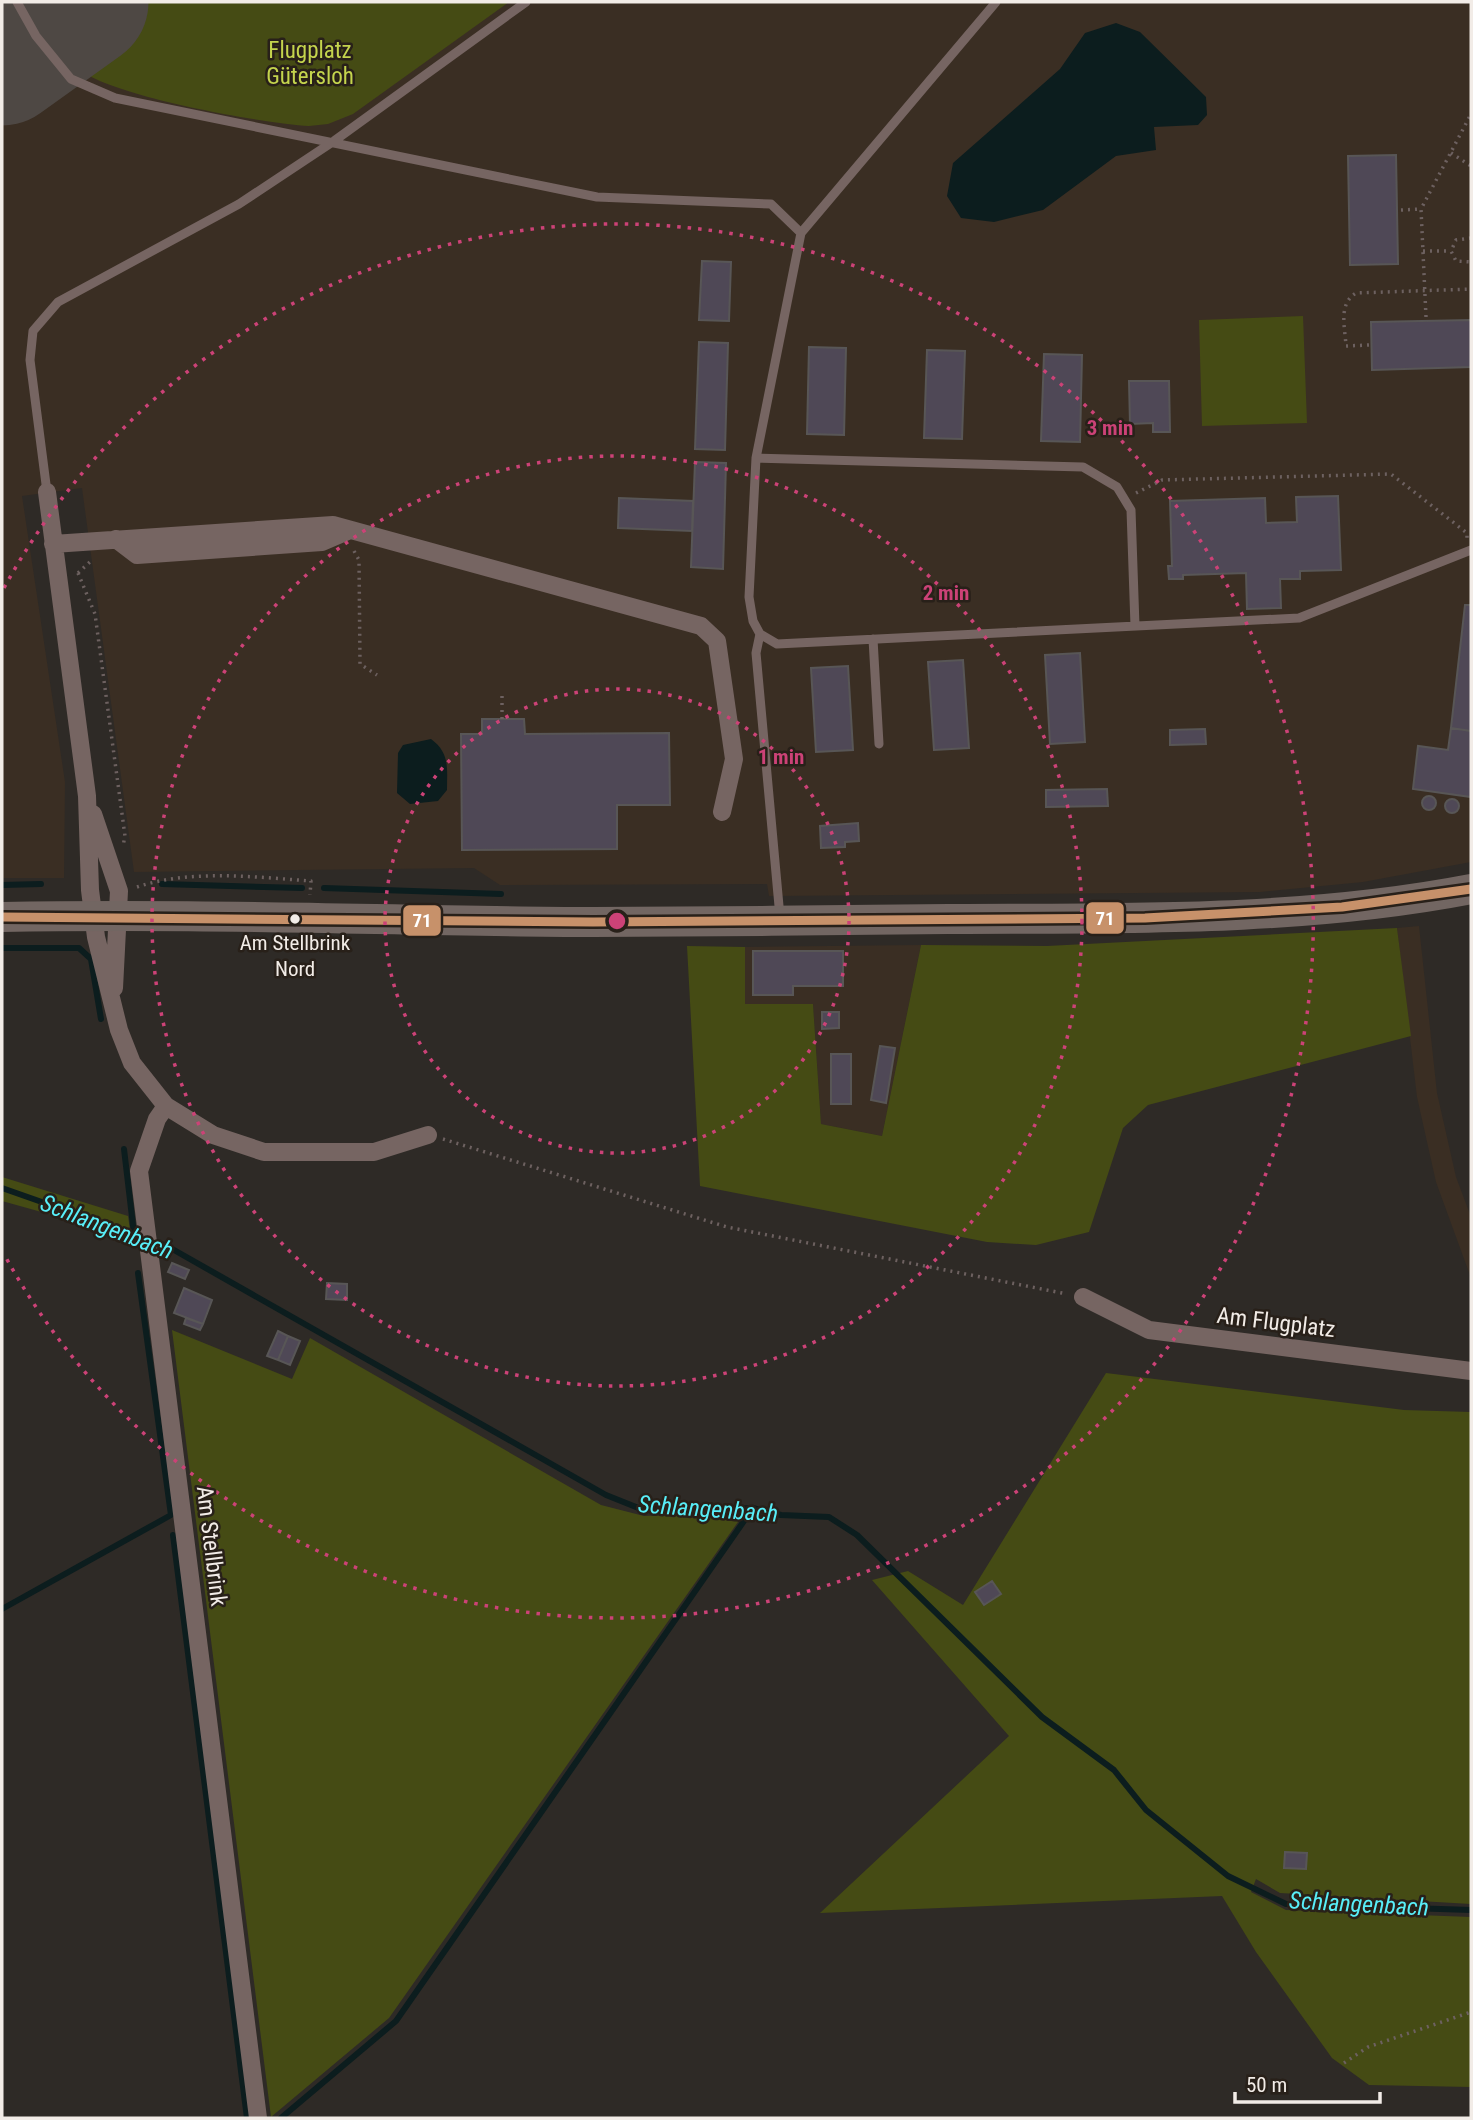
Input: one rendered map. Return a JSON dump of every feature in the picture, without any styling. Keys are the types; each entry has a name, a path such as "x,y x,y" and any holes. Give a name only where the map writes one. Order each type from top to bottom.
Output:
{"main road":[{"path":"2,917 107,915 594,922 1112,918 1276,912 1408,902 1471,890"}],"street":[{"path":"47,492 59,543 87,796 90,890 107,915 113,999"},
{"path":"59,543 333,525 701,626 718,642 734,759 722,812"},
{"path":"87,796 119,891 96,937 119,1030 132,1063 166,1106 213,1135 264,1152 374,1152 428,1135"},
{"name":"Am Stellbrink","path":"166,1106 157,1119 139,1171 258,2118"},
{"name":"Am Flugplatz","path":"1083,1297 1149,1330 1471,1371"}],"lane":[{"path":"17,2 36,36 71,79 115,98 597,197 771,204 801,233"},
{"path":"47,492 30,360 33,331 58,302 239,204 334,141 526,2"},
{"path":"996,2 801,233 756,458 749,597 752,621 760,634 777,643 1299,618 1470,550"},
{"path":"756,458 1083,467 1117,487 1131,510 1135,626"},
{"path":"760,634 756,653 780,920"},
{"path":"873,639 879,744"}],"path":[{"path":"1426,317 1421,209 1471,114"},
{"path":"1451,153 1471,166"},
{"path":"1401,210 1421,209"},
{"path":"1451,251 1455,240 1471,238"},
{"path":"1423,251 1451,251"},
{"path":"1451,251 1457,261 1471,262"},
{"path":"1369,345 1346,346 1344,306 1347,298 1356,293 1471,289"},
{"path":"1125,500 1162,480 1391,474 1467,533 1470,550"},
{"path":"59,543 78,573 95,614 125,836 121,858"},
{"path":"353,549 359,560 360,664 377,675"},
{"path":"78,573 93,560 104,556"},
{"path":"502,696 502,719"},
{"path":"128,876 143,894"},
{"path":"137,887 165,878 257,877 311,881 310,918"},
{"path":"428,1135 727,1227 1083,1297"},
{"path":"1344,2063 1368,2047 1471,2012"}],"shaded area":[{"path":"2,2 1471,2 1471,862 1363,882 1260,892 769,896 767,884 500,885 474,868 134,872 82,488 22,496 65,782 64,878 2,878"},
{"path":"1116,23 1140,32 1206,97 1207,115 1198,125 1154,127 1156,150 1116,156 1043,210 994,222 961,218 947,196 953,163 1060,69 1085,33"},
{"path":"431,739 444,755 447,790 438,801 410,804 397,793 398,753 403,745"},
{"path":"1419,926 1437,1093 1456,1177 1471,1217 1471,1278 1436,1182 1417,1097 1397,928"},
{"path":"921,945 882,1136 821,1124 813,1004 745,1004 745,947"}],"green space":[{"name":"Flugplatz Gütersloh","path":"27,2 509,2 353,114 328,124 309,126 258,120 190,107 124,90 98,80 80,70 64,55"},
{"path":"1303,316 1307,423 1202,426 1199,320"},
{"path":"1397,928 1411,1036 1148,1105 1123,1128 1089,1232 1036,1245 987,1242 700,1186 687,946 745,947 745,1004 813,1004 821,1124 882,1136 921,945 1047,946"},
{"path":"2,1177 128,1216 131,1237 2,1201"},
{"path":"172,1330 292,1379 310,1338 601,1505 644,1516 745,1512 389,2018 271,2117"},
{"path":"1106,1373 1404,1410 1471,1412 1471,1904 1280,1893 1256,1879 1251,1892 1286,1910 1471,1917 1471,2087 1369,2085 1332,2058 1256,1952 1222,1896 820,1913 1009,1736 872,1580 908,1571 963,1605"}],"building":[{"path":"1396,155 1398,264 1350,265 1348,156"},
{"path":"702,261 731,262 729,321 699,320"},
{"path":"1471,320 1471,367 1372,370 1371,322"},
{"path":"699,342 728,343 725,450 695,449"},
{"path":"809,347 846,348 844,435 807,434"},
{"path":"927,350 965,351 962,439 924,438"},
{"path":"1044,354 1082,355 1080,442 1041,441"},
{"path":"1129,381 1169,381 1170,432 1153,432 1153,423 1130,424"},
{"path":"695,462 726,463 723,569 691,567"},
{"path":"1338,496 1341,570 1300,571 1300,579 1280,579 1281,608 1247,609 1246,573 1183,575 1183,579 1169,579 1168,566 1172,566 1170,501 1265,498 1266,523 1297,522 1296,497"},
{"path":"619,498 693,501 692,531 618,528"},
{"path":"1465,605 1471,605 1471,731 1451,728"},
{"path":"1080,653 1085,742 1050,744 1045,655"},
{"path":"963,660 969,748 934,750 928,662"},
{"path":"848,666 853,750 816,752 811,668"},
{"path":"482,719 524,719 525,734 669,733 670,805 617,805 617,849 462,850 461,734 482,734"},
{"path":"1451,728 1471,731 1471,797 1413,789 1418,746 1448,750"},
{"path":"1205,729 1206,744 1170,745 1170,730"},
{"path":"1107,789 1108,806 1046,807 1046,790"},
{"path":"1426,796 1432,796 1436,803 1432,810 1426,810 1422,806 1422,800"},
{"path":"1449,799 1455,799 1459,806 1455,813 1449,813 1445,809 1445,803"},
{"path":"858,823 859,841 845,842 845,847 821,848 820,826"},
{"path":"753,951 843,951 843,986 793,986 793,995 753,995"},
{"path":"822,1012 839,1012 839,1028 822,1029"},
{"path":"880,1046 895,1048 886,1103 871,1100"},
{"path":"831,1054 851,1054 851,1104 831,1104"},
{"path":"172,1263 189,1270 185,1279 168,1272"},
{"path":"327,1283 347,1284 347,1300 326,1299"},
{"path":"184,1288 212,1300 203,1324 174,1313"},
{"path":"186,1318 203,1324 200,1330 184,1324"},
{"path":"278,1331 288,1336 278,1360 267,1356"},
{"path":"288,1336 300,1341 290,1365 278,1360"},
{"path":"992,1581 1001,1594 984,1605 975,1592"},
{"path":"1285,1852 1307,1853 1306,1869 1284,1868"}],"waterway":[{"path":"2,885 41,884"},
{"path":"162,884 302,888"},
{"path":"324,888 501,894"},
{"path":"2,948 79,948 91,959 101,1019"},
{"path":"124,1149 134,1234"},
{"name":"Schlangenbach","path":"2,1188 167,1246 606,1495 641,1509 753,1508 781,1515 829,1517 857,1535 1042,1717 1114,1770 1146,1810 1228,1876 1286,1904 1471,1910"},
{"path":"2,1609 171,1515 138,1273"},
{"path":"281,2118 396,2021 753,1508"},
{"path":"173,1535 247,2118"}],"runway":[{"path":"2,60 83,2"}],"transit line":[{"name":"71","path":"2,917 593,922 1145,918 1342,907 1471,889"}],"place":[{"name":"Am Stellbrink Nord","path":"295,919"}]}
